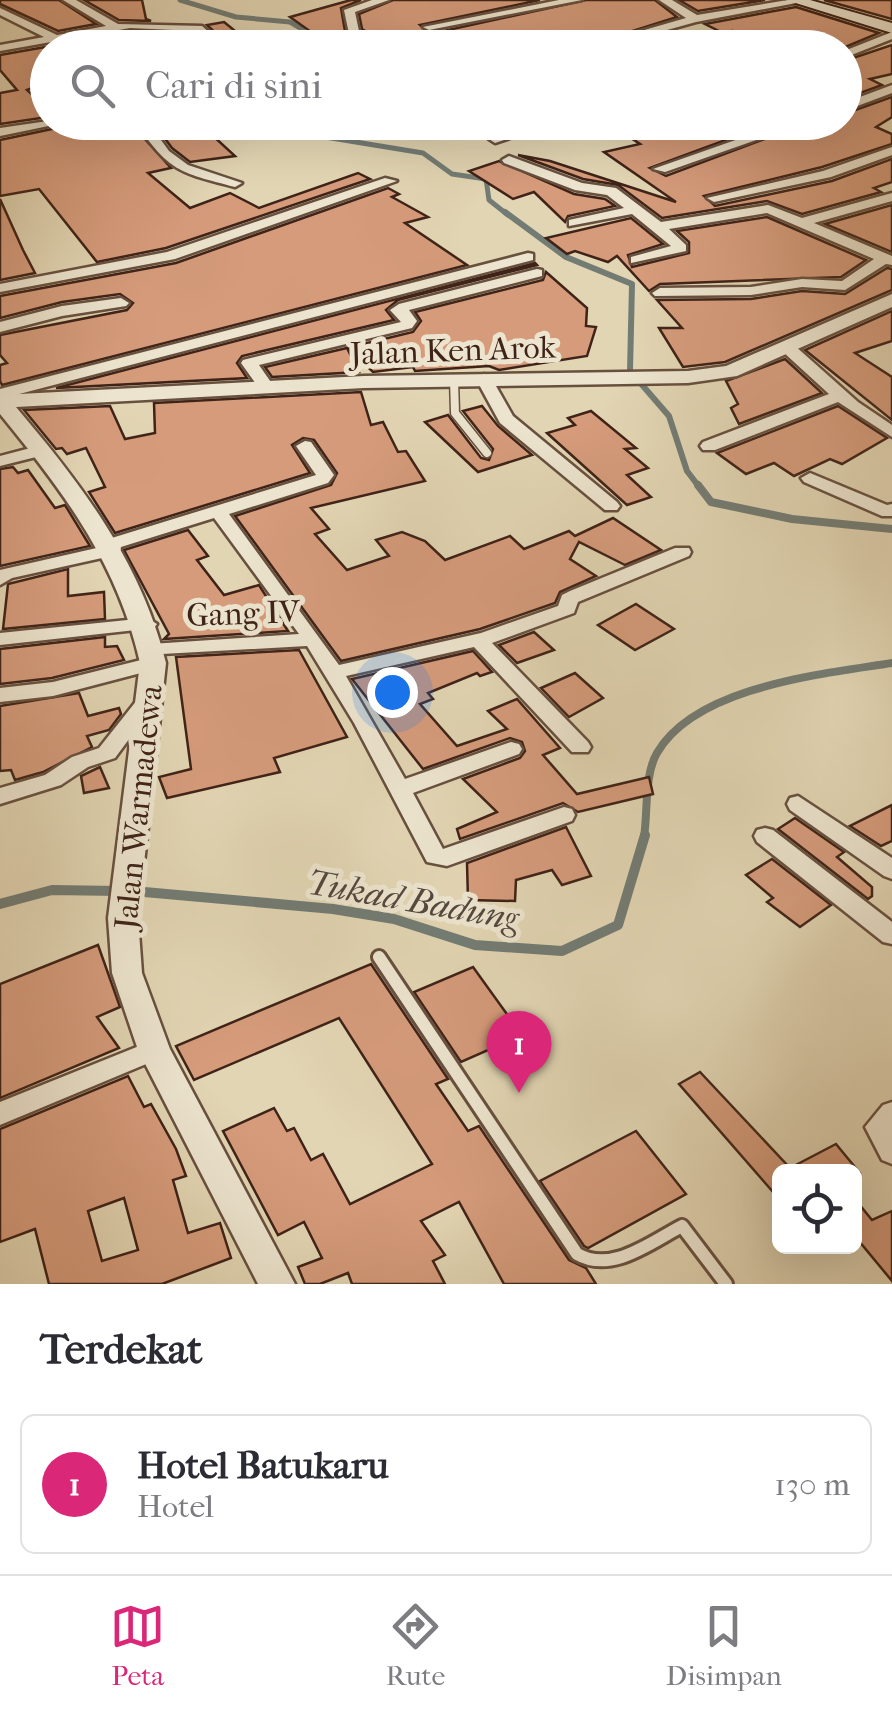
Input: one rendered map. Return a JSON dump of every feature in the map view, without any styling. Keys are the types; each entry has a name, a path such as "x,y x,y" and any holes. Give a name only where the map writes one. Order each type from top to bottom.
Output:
{"main road":[{"path":"799,1 890,28"}],"street":[{"path":"68,0 116,27"},
{"path":"352,30 349,10 384,0"},
{"path":"428,26 577,0"},
{"path":"664,0 694,20"},
{"path":"655,30 799,1"},
{"path":"0,11 34,30"},
{"path":"862,44 890,28"},
{"path":"98,30 200,30"},
{"path":"0,48 30,42"},
{"path":"862,100 892,89"},
{"path":"0,132 30,127"},
{"path":"154,140 164,154 183,168 235,184"},
{"path":"660,169 743,140"},
{"path":"714,198 826,174 892,151"},
{"path":"509,160 580,186 611,190 681,248 636,260"},
{"path":"0,288 170,256 390,181"},
{"path":"800,224 892,198"},
{"path":"658,227 768,209 888,260"},
{"path":"574,223 632,210"},
{"path":"0,400 528,257"},
{"path":"660,294 751,291 802,283 845,286 888,260"},
{"path":"267,388 249,363 407,325 410,322 398,310 404,307 537,273"},
{"path":"0,327 62,310 121,303"},
{"name":"Jalan Ken Arok","path":"0,400 454,379 654,377 730,372 890,304"},
{"path":"788,348 840,396 892,432"},
{"path":"484,379 506,420 610,506"},
{"path":"709,446 840,396"},
{"name":"Jalan Warmadewa","path":"0,400 42,450 111,548 147,624 152,657 150,698 123,918 127,973 154,1050 277,1284"},
{"path":"0,579 6,574 111,548 324,478 305,446"},
{"path":"0,461 42,450"},
{"path":"810,478 888,512 892,509"},
{"path":"220,512 313,639"},
{"path":"334,673 489,638 553,616 567,609 569,599 576,595 682,552"},
{"path":"0,639 147,624"},
{"path":"476,638 580,747"},
{"name":"Gang IV","path":"0,694 53,689 152,657 313,639 435,856 442,858 564,815"},
{"path":"0,796 53,780 80,762 107,753 150,698"},
{"path":"400,789 511,749"},
{"path":"798,804 892,870"},
{"path":"766,836 892,935"},
{"path":"0,1114 154,1050"},
{"path":"892,1113 878,1127 892,1152"}],"lane":[{"path":"454,379 455,413 486,454"},
{"path":"379,957 576,1254 585,1262 601,1264 682,1226 726,1284"}],"building":[{"path":"0,0 59,0 96,24 56,30 0,4"},
{"path":"84,0 142,0 146,19 151,21 119,20"},
{"path":"361,0 341,8 345,30 308,30 290,17"},
{"path":"393,0 540,0 420,25 426,30 364,30 359,14"},
{"path":"586,0 655,0 677,17 636,30 448,30"},
{"path":"679,0 765,0 698,11"},
{"path":"824,0 892,0 892,19"},
{"path":"796,7 879,33 862,40 862,30 717,30 705,24"},
{"path":"224,22 234,30 212,30 207,25"},
{"path":"892,45 892,74 870,79 882,85 862,92 862,55"},
{"path":"30,50 30,120 0,124 0,93 17,90 0,70 0,55"},
{"path":"892,97 892,117 876,127 892,134 892,144 822,167 704,196 715,206 832,181 892,159 892,182 874,188 881,192 802,214 767,201 662,218 618,185 583,179 518,155 550,161 676,202 604,152 640,144 634,140 725,140 650,168 666,176 762,140 862,140 862,108"},
{"path":"30,134 30,140 146,140 171,168 148,173 190,208 230,193 259,208 358,173 370,179 166,248 97,262 39,189 0,196 0,140"},
{"path":"166,140 218,140 235,156 190,162"},
{"path":"499,161 574,194 605,199 615,206 568,216 565,222 534,192 513,199 469,171"},
{"path":"388,188 399,194 392,197 428,217 405,223 467,265 2,385 0,365 7,363 0,355 0,335 127,310 133,303 120,294 62,302 0,318 0,296 176,263"},
{"path":"0,199 23,250 35,273 0,280"},
{"path":"892,205 892,252 825,224"},
{"path":"767,217 866,260 841,277 660,284 649,291 617,256 608,262 575,251 567,254 546,238 631,218 663,244 628,255 632,267 689,253 689,242 677,231"},
{"path":"535,263 398,300 386,310 394,320 242,356 237,363 247,378 56,388"},
{"path":"887,268 892,269 892,290 725,362 683,367 659,328 682,328 657,300 751,299 802,291 845,294"},
{"path":"546,272 587,308 586,326 596,327 587,356 499,370 489,366 415,371 413,367 373,372 347,348 413,332 421,321 415,312 543,280"},
{"path":"892,311 892,341 855,353 892,377 892,420 805,350"},
{"path":"347,348 359,372 272,377 265,367"},
{"path":"785,359 822,393 739,424 731,408 738,404 726,381"},
{"path":"361,392 371,425 383,422 398,452 406,451 425,481 311,508 329,529 315,534 347,570 389,556 376,540 402,532 425,541 445,560 510,536 524,549 569,531 575,536 613,518 661,550 625,565 579,542 570,559 596,576 560,592 555,603 480,629 341,661 235,516 331,485 337,473 314,440 303,438 292,445 310,473 115,533 89,492 105,487 86,448 67,454 62,448 56,449 24,410 110,406 125,439 155,433 154,403"},
{"path":"482,406 498,426 532,455 478,472 425,422 448,415 481,458 489,460 493,449 463,411"},
{"path":"838,406 887,438 842,464 830,459 794,476 774,463 746,474 717,453"},
{"path":"591,411 636,448 625,449 648,468 627,475 651,497 627,505 547,433 575,425 568,418"},
{"path":"13,467 18,473 28,470 55,508 65,505 90,546 0,566 0,469"},
{"path":"188,530 208,556 197,560 224,595 259,585 288,631 164,639 169,634 124,550"},
{"path":"68,569 68,596 104,592 105,619 3,629 8,584"},
{"path":"636,604 674,629 635,650 598,625"},
{"path":"534,632 554,650 517,663 499,645"},
{"path":"105,637 105,647 117,646 124,660 52,678 0,684 0,649"},
{"path":"299,650 347,737 274,758 280,772 167,798 159,777 191,769 176,657"},
{"path":"473,651 492,672 480,676 477,673 428,693 433,699 420,704 457,746 507,729 488,711 517,699 560,748 543,755 577,794 649,777 653,794 578,812 563,803 460,839 457,829 497,812 463,779 520,758 525,751 522,742 510,738 423,769 352,679"},
{"path":"575,673 603,698 569,717 541,688"},
{"path":"79,693 88,716 119,708 121,714 109,730 87,736 92,747 43,772 15,780 11,770 0,771 0,706"},
{"path":"100,767 109,788 84,793 81,776"},
{"path":"892,805 892,841 881,846 850,826"},
{"path":"795,818 844,852 837,857 872,887 872,896 868,899 778,829"},
{"path":"566,827 591,876 562,885 552,870 516,880 515,901 468,900 467,863"},
{"path":"772,859 831,905 800,927 767,902 773,898 746,875"},
{"path":"98,945 120,1007 97,1017 119,1048 0,1098 0,984"},
{"path":"371,964 448,1079 436,1084 468,1131 479,1126 569,1260 586,1268 596,1284 504,1284 459,1202 421,1221 445,1255 433,1261 445,1284 352,1284 348,1273 320,1284 305,1284 298,1267 322,1258 304,1222 278,1235 223,1131 274,1108 287,1131 294,1128 311,1160 323,1154 350,1204 432,1164 339,1018 194,1080 176,1046"},
{"path":"473,967 522,1035 461,1062 414,992"},
{"path":"700,1072 786,1164 772,1164 772,1191 679,1084"},
{"path":"128,1076 144,1107 151,1104 176,1149 186,1176 173,1180 188,1233 220,1223 231,1258 162,1284 49,1284 35,1229 0,1242 0,1129","holes":["124,1198 138,1250 102,1261 88,1211"]},
{"path":"636,1131 686,1194 588,1248 540,1181"},
{"path":"836,1144 852,1164 798,1164"},
{"path":"862,1208 872,1220 892,1211 892,1281 862,1245"}],"waterway":[{"path":"180,0 236,17 290,22 303,30"},
{"path":"343,140 423,153 452,174 486,179 489,200 508,215"},
{"path":"505,212 566,257 632,284 630,371 669,416 687,471 700,488"},
{"path":"698,485 711,502 792,519 892,529"},
{"name":"Tukad Badung","path":"644,837 648,783 657,753 675,730 700,712 763,687 892,663"},
{"name":"Tukad Badung","path":"133,891 333,909 394,919 475,945 562,951 618,925 645,835"},
{"name":"Tukad Badung","path":"0,904 52,890 119,891"}],"place":[{"name":"Hotel Batukaru","path":"519,1093"}]}
